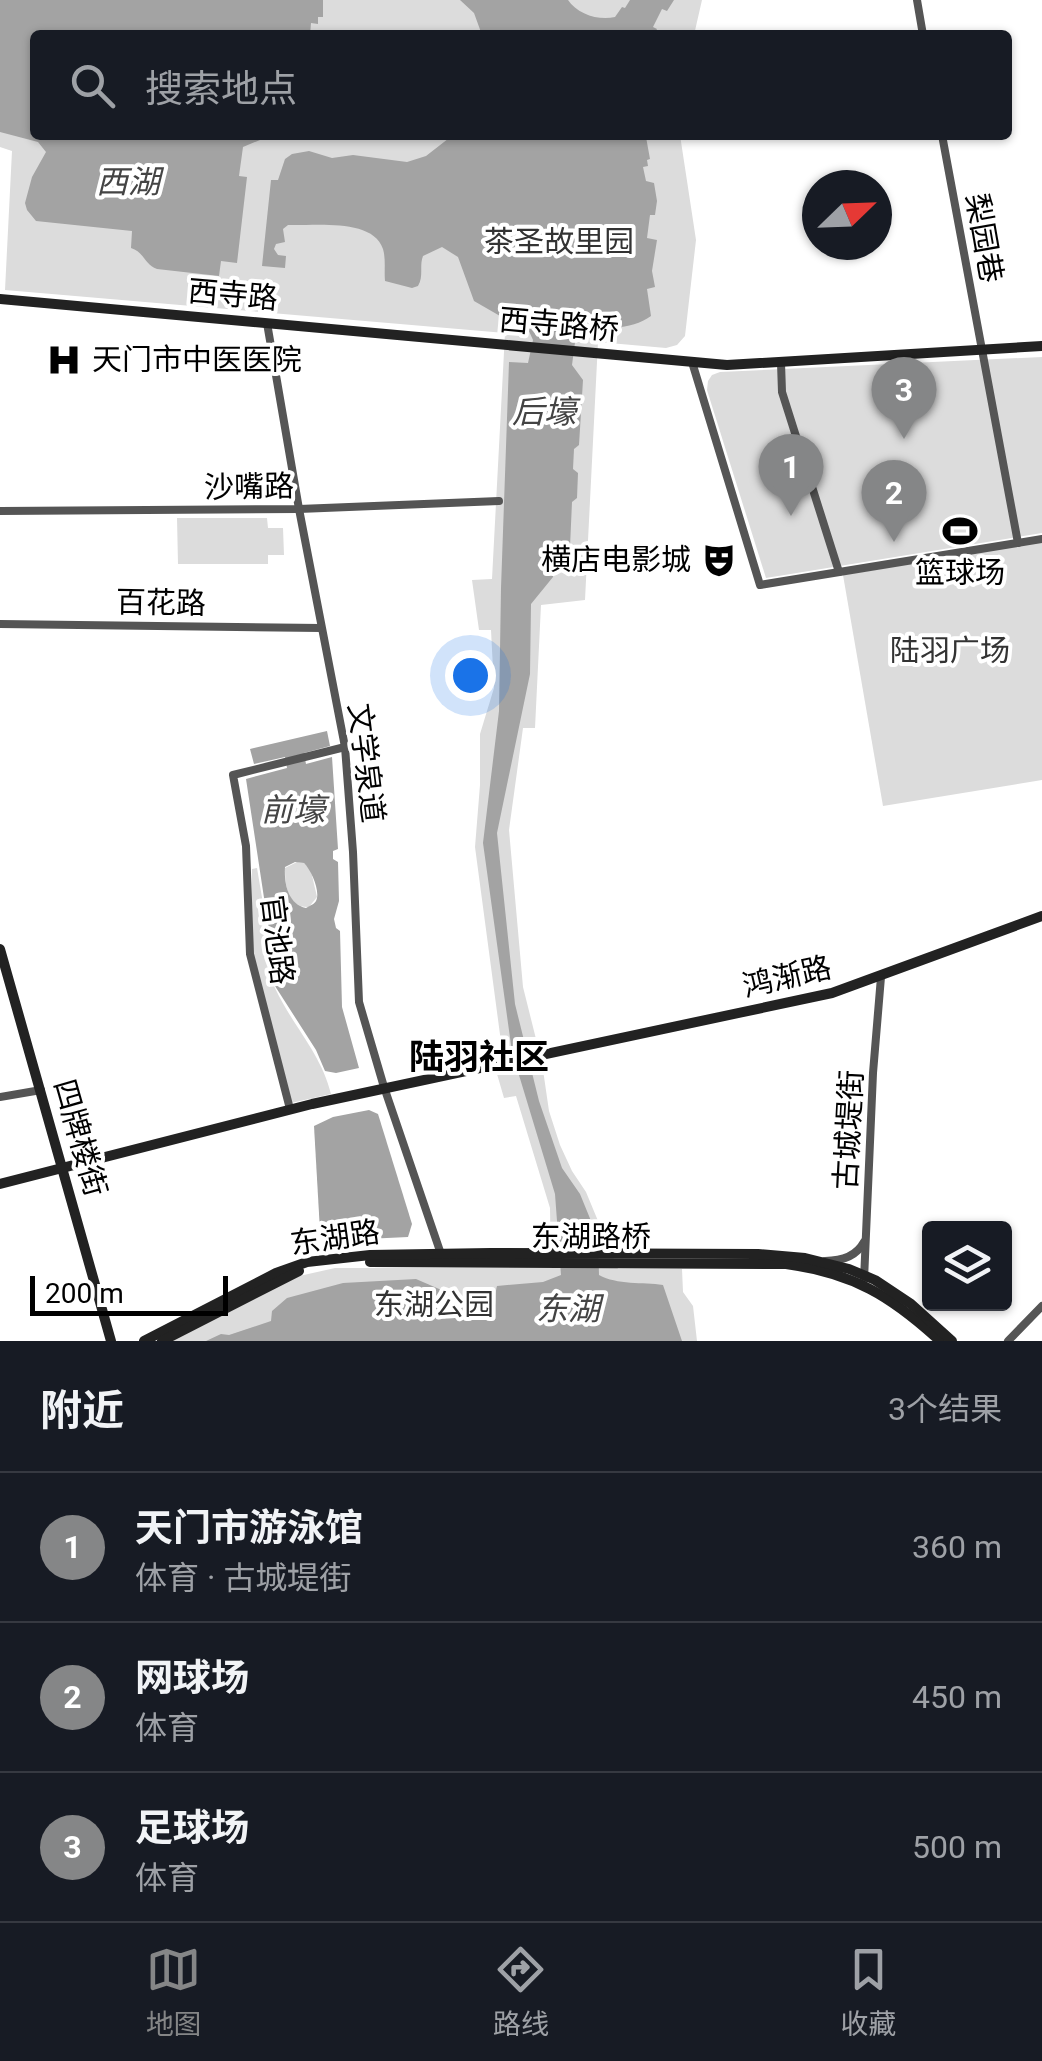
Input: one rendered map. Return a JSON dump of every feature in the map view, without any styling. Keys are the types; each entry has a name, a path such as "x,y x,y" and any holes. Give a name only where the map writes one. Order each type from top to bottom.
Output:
{"street":[{"path":"917,0 922,30"},
{"name":"梨园巷","path":"943,140 1018,543"},
{"name":"西寺路","path":"0,299 461,341"},
{"name":"文学泉道","path":"267,323 345,747 359,1002 442,1258"},
{"name":"西寺路桥","path":"461,341 692,362"},
{"path":"1042,346 781,363 692,362 760,585 1042,539"},
{"path":"781,363 783,395 839,572"},
{"name":"沙嘴路","path":"0,511 299,509 499,500"},
{"name":"百花路","path":"0,624 322,628"},
{"name":"官池路","path":"290,1109 250,954 246,846 233,774 345,747"},
{"name":"鸿渐路","path":"384,1087 832,993 1042,916"},
{"name":"四牌楼街","path":"0,949 110,1341"},
{"name":"古城堤街","path":"864,1280 881,977"},
{"path":"0,1184 384,1087"},
{"path":"0,1098 41,1090"},
{"path":"692,1258 774,1254 840,1260 856,1253 866,1233"},
{"name":"东湖路","path":"144,1341 297,1265 344,1257 442,1258"},
{"name":"东湖路","path":"162,1341 279,1279 309,1268 490,1257"},
{"name":"东湖路桥","path":"490,1257 692,1258"},
{"path":"692,1258 797,1265 864,1280 940,1341"},
{"path":"820,1261 910,1304 952,1341"},
{"path":"1008,1341 1042,1306"}],"green space":[{"name":"茶圣故里园","path":"0,0 702,0 695,30 30,30 30,140 681,140 696,240 685,336 677,345 666,348 598,342 585,600 541,605 535,728 523,728 509,830 523,987 560,1145 586,1192 618,1269 682,1269 683,1292 693,1306 697,1341 170,1341 286,1279 335,1268 551,1268 550,1208 516,1096 504,1098 497,1074 505,1072 475,847 480,734 494,688 491,630 479,630 472,580 492,579 505,333 5,290 12,151 0,147"},
{"path":"1042,357 1042,533 766,578 707,390 712,375"},
{"path":"177,518 267,518 268,528 283,528 284,555 268,555 268,564 178,564"},
{"name":"陆羽广场","path":"1042,542 1042,780 883,806 843,575"},
{"path":"297,862 311,871 317,897 309,907 296,904 287,888 285,868"},
{"path":"257,868 270,945 265,949 271,979 320,1065 331,1094 291,1103 252,951 252,869"}],"water":[{"name":"西湖","path":"0,0 323,0 323,17 318,17 318,24 311,23 310,30 30,30 30,140 0,132"},
{"path":"460,0 568,0 583,13 602,18 615,17 630,0 674,0 667,11 662,9 653,27 656,30 480,30 474,13"},
{"name":"西湖","path":"30,140 260,140 243,147 239,176 247,177 237,263 221,261 219,276 157,269 131,248 132,231 36,221 25,203 32,177 46,152 38,142"},
{"path":"447,140 647,140 650,159 648,166 643,167 646,181 654,183 657,201 655,215 650,215 647,238 657,240 652,271 655,287 647,289 651,316 634,324 576,335 572,365 583,380 579,445 574,449 577,498 572,502 570,547 553,557 553,577 531,604 530,674 497,833 515,1004 539,1101 562,1168 580,1194 598,1238 599,1275 622,1282 663,1285 682,1341 206,1341 271,1321 272,1311 287,1298 343,1283 416,1279 460,1298 482,1316 494,1309 497,1286 543,1282 561,1275 555,1194 512,1052 483,843 499,711 509,362 528,363 533,340 528,329 474,301 458,257 442,247 423,256 420,282 412,288 385,281 383,249 368,232 342,226 288,225 283,229 285,242 276,244 274,249 278,255 286,256 285,268 262,266 271,180 278,180 285,159 292,154 309,151 332,158 353,155 407,162 426,156"},
{"name":"前壕","path":"327,731 330,746 304,753 306,764 332,757 338,849 333,851 333,859 338,862 339,901 334,919 340,931 342,1007 359,1068 325,1071 275,986 266,949 271,944 246,779 287,768 285,757 254,764 250,749","holes":["304,863 314,879 317,894 316,902 306,908 291,898 285,873 285,867"]},
{"path":"369,1110 378,1114 412,1224 408,1237 324,1241 320,1231 314,1126 333,1117"}],"place":[{"name":"天门市中医医院","path":"64,360"},
{"name":"足球场","path":"904,439"},
{"name":"天门市游泳馆","path":"791,516"},
{"name":"篮球场","path":"960,531"},
{"name":"网球场","path":"894,542"},
{"name":"横店电影城","path":"719,560"}],"district":[{"name":"陆羽社区","path":"479,1057"}],"water label":[{"name":"后壕","path":"544,412"},
{"name":"东湖","path":"568,1309"}],"park label":[{"name":"东湖公园","path":"434,1305"}]}
